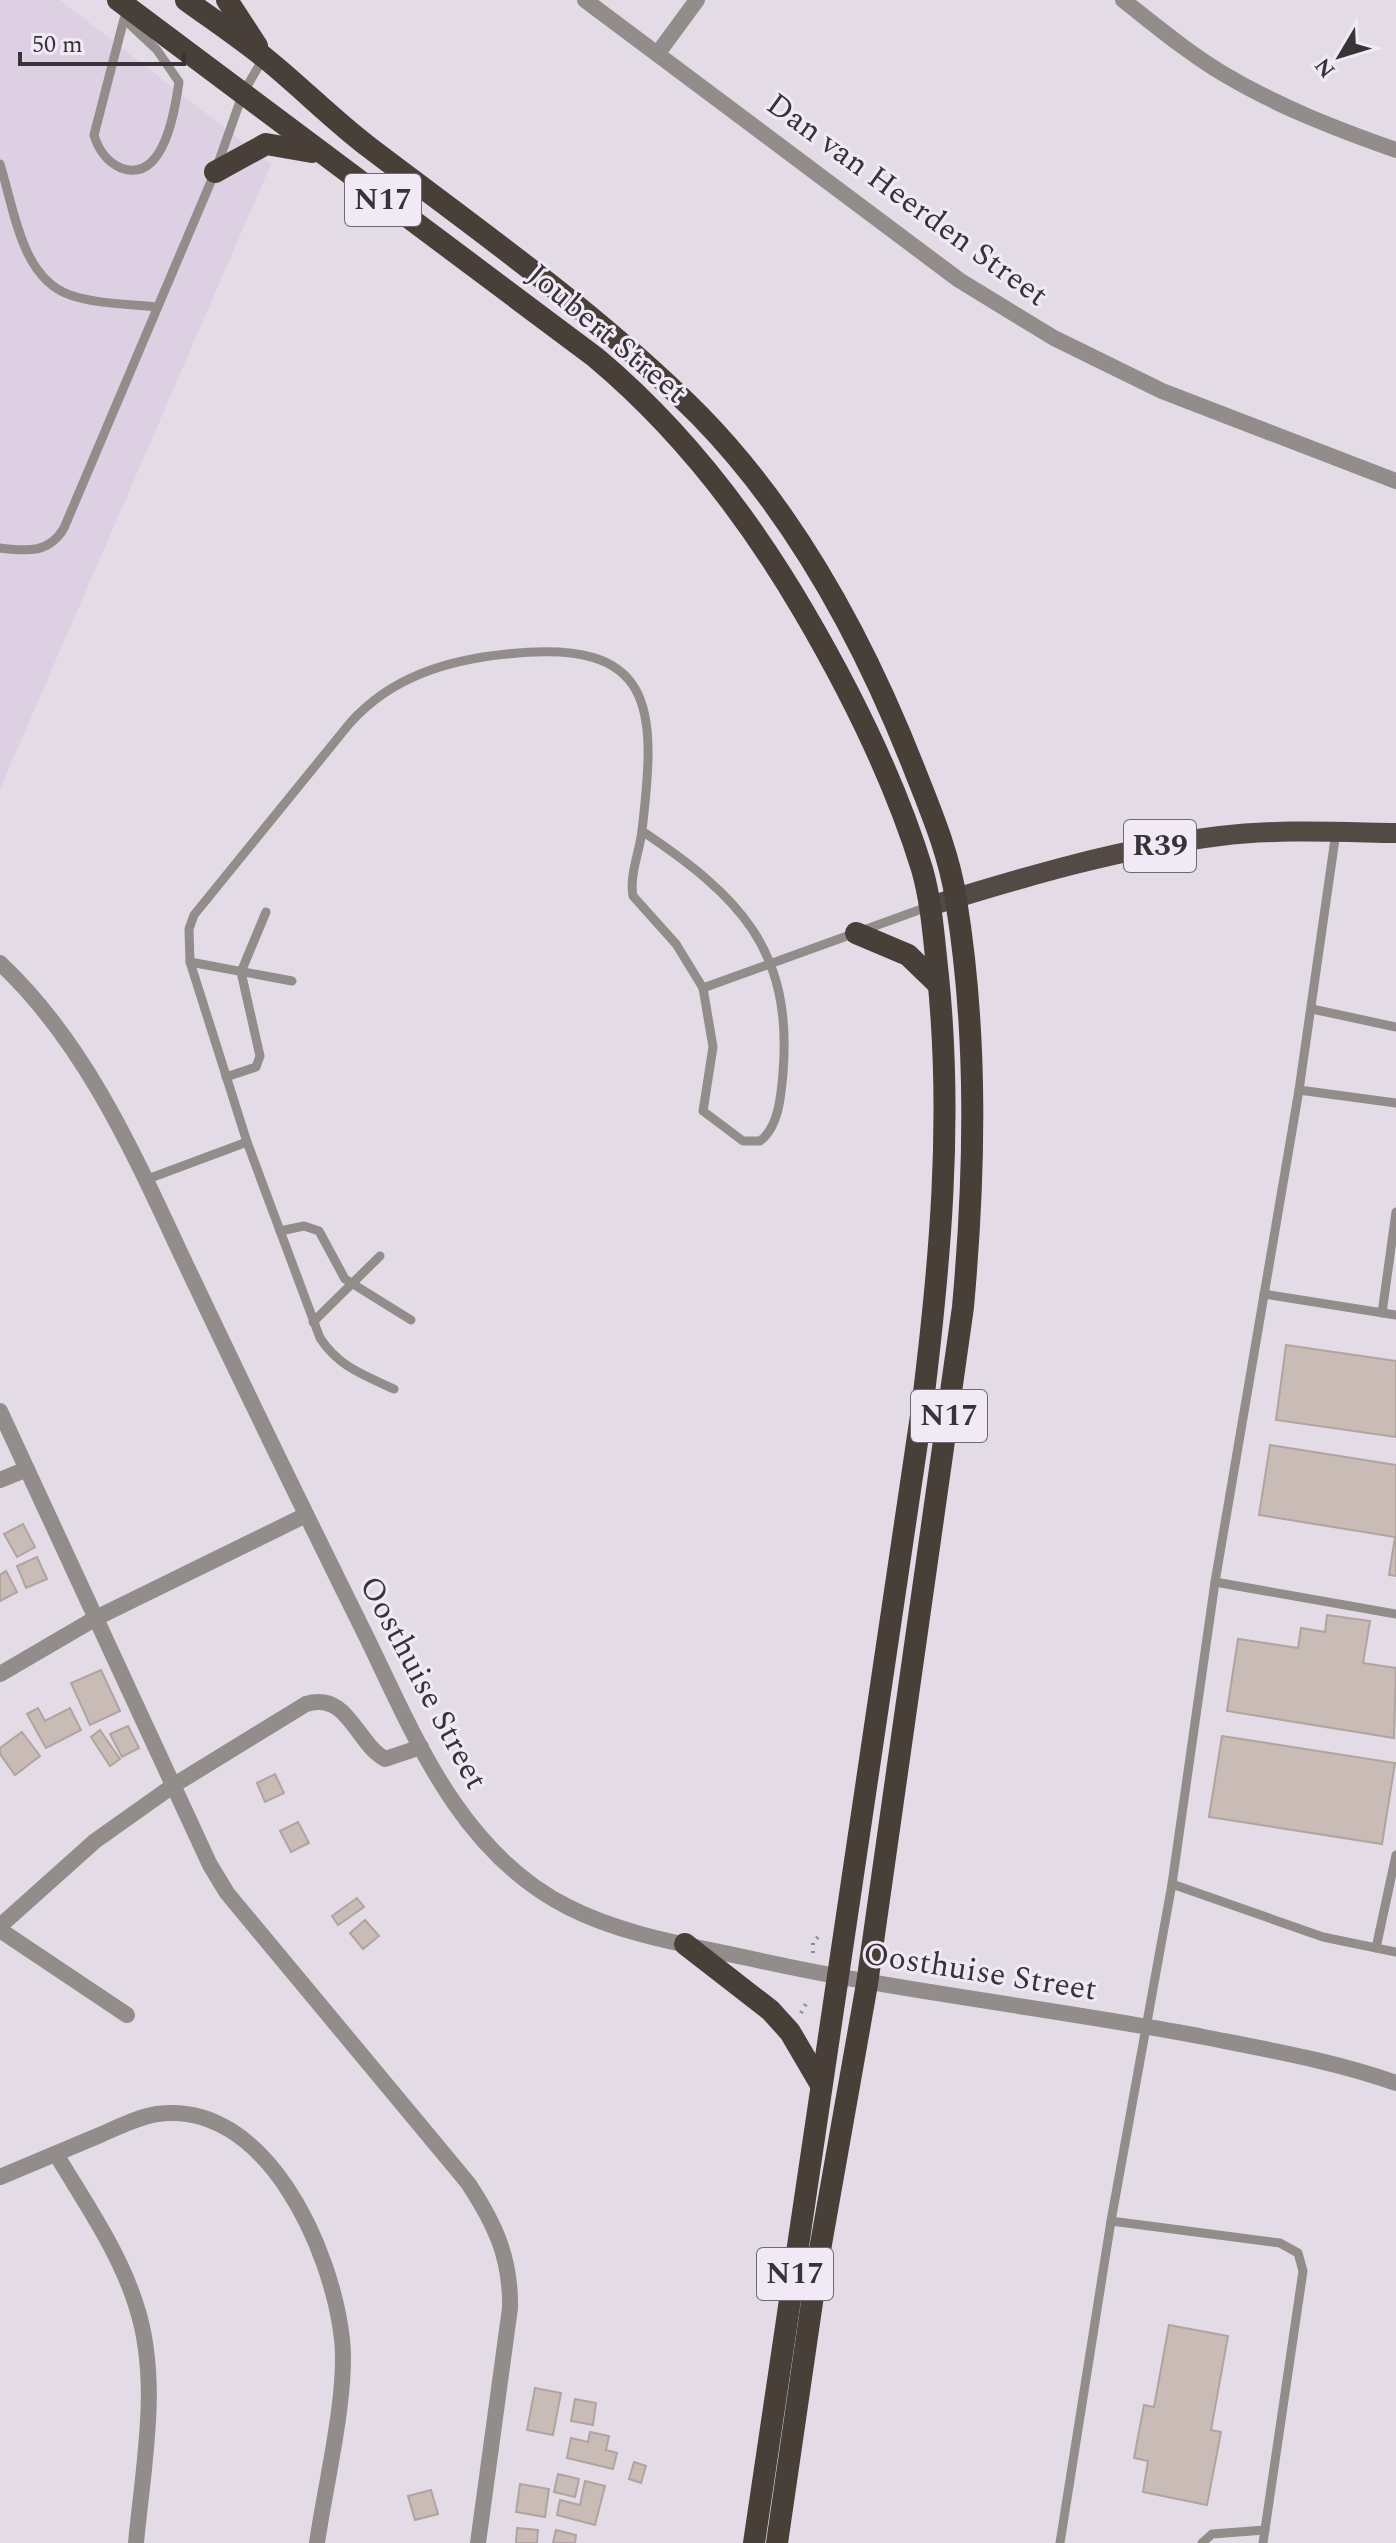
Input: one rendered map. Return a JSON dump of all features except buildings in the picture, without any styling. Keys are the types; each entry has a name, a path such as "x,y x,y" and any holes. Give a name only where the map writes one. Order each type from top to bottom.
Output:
{"highway":[{"name":"Joubert Street","path":"186,0 264,57 350,133 606,329 702,419 790,530 873,673 934,820 956,898"},
{"path":"227,0 264,57"},
{"name":"Joubert Street","path":"126,7 595,357 646,401 711,476 776,566 865,721 904,816 930,906"},
{"path":"215,172 250,150 266,144 285,145 321,154"},
{"name":"N17","path":"777,2543 818,2261 867,1984 954,1382 970,1227 970,1055 956,898"},
{"name":"N17","path":"754,2543 922,1409 943,1226 944,1037 930,906"},
{"path":"856,933 908,955 938,984"},
{"path":"685,1944 770,2010 790,2032 821,2085"}],"main road":[{"name":"R39","path":"930,906 1140,849 1232,835 1396,833"}],"street":[{"name":"Dan van Heerden Street","path":"585,0 959,280 1054,338 1162,391 1396,481"},
{"path":"658,53 697,0"},
{"path":"1123,0 1209,64 1257,93 1333,127 1396,150"},
{"name":"Oosthuise Street","path":"0,963 58,1028 91,1078 145,1180 443,1790 463,1818 515,1873 571,1909 624,1929 685,1944 867,1984 1148,2026 1280,2052 1396,2083"},
{"path":"0,1411 210,1865 227,1893 468,2183 495,2227 509,2270 510,2308 478,2543"},
{"path":"0,1480 27,1469"},
{"path":"0,1674 96,1618 306,1515"},
{"path":"127,2015 0,1928 95,1841 174,1785 294,1709 316,1701 340,1710 381,1758 396,1758 421,1747"},
{"path":"0,2177 155,2114 201,2115 247,2142 289,2192 319,2246 342,2340 342,2376 317,2543"},
{"path":"56,2154 126,2276 145,2341 149,2395 136,2543"}],"lane":[{"path":"126,7 179,82 158,156 146,166 134,170 119,167 109,160 98,147 94,135 126,7"},
{"path":"0,548 44,549 59,537 215,172 243,93 264,57"},
{"path":"0,164 31,261 42,279 72,296 156,307"},
{"path":"394,1389 337,1361 313,1322 226,1077 190,962 189,929 205,899 350,723 380,694 401,681 434,668 491,655 567,650 606,660 618,667 640,694 649,729 642,831 633,896 676,944 703,988 713,1047 703,1111 743,1141 764,1139 772,1126 783,1071 785,1025 772,964 758,934 733,901 706,875 642,831"},
{"path":"1060,2543 1111,2221 1172,1884 1215,1582 1299,1090 1312,1009 1320,926 1336,832"},
{"path":"703,988 930,906"},
{"path":"226,1077 256,1067 260,1056 241,972 266,912"},
{"path":"190,962 292,981"},
{"path":"1312,1009 1396,1027"},
{"path":"1299,1090 1396,1103"},
{"path":"145,1180 247,1142"},
{"path":"1382,1313 1396,1212"},
{"path":"280,1231 304,1226 319,1231 351,1284 411,1320"},
{"path":"313,1322 380,1256"},
{"path":"1264,1294 1396,1315"},
{"path":"1215,1582 1396,1614"},
{"path":"1376,1948 1396,1855"},
{"path":"1172,1884 1286,1925 1396,1952"},
{"path":"1111,2221 1264,2240 1290,2247 1298,2253 1303,2271 1263,2543"},
{"path":"1202,2543 1212,2534 1265,2530"}],"shaded area":[{"path":"0,0 60,0 271,164 0,789"}]}
